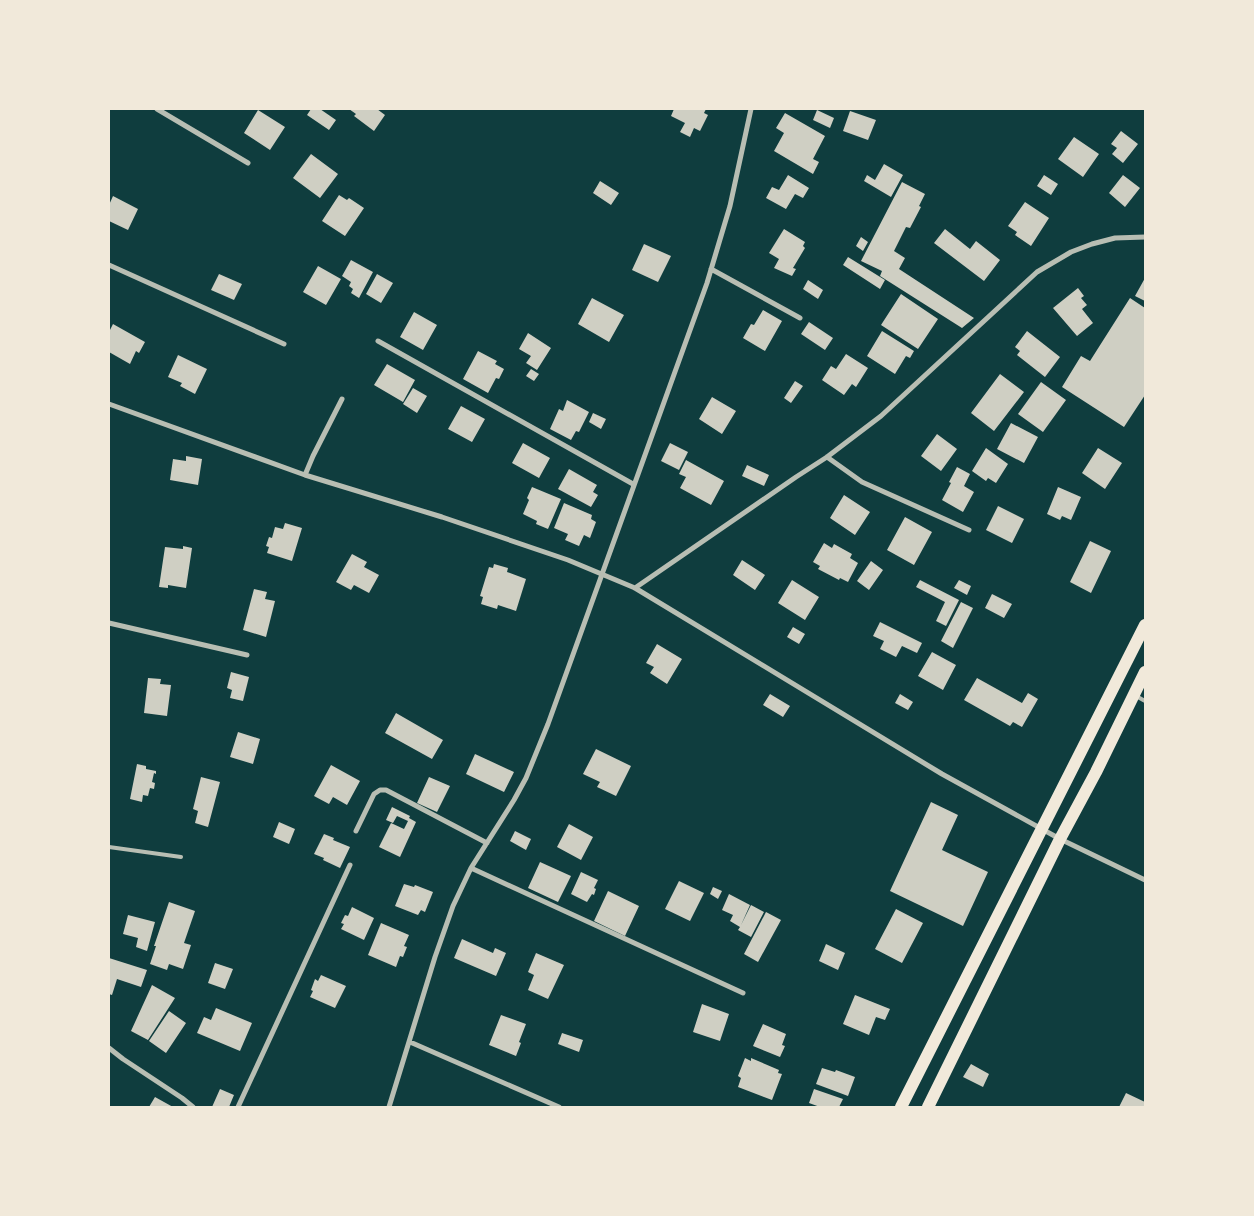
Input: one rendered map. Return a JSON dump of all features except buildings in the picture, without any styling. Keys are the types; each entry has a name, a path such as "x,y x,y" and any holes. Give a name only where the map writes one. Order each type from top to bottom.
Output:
{"main road":[{"path":"900,1107 1145,625"},
{"path":"928,1107 1060,839 1140,698 1145,672"}],"street":[{"path":"157,109 248,163"},
{"path":"389,1107 435,957 453,906 471,868 526,778 548,724 711,269 730,206 751,109"},
{"path":"635,588 827,457 880,416 1037,272 1070,252 1092,244 1115,238 1145,237"},
{"path":"109,265 284,344"},
{"path":"711,269 800,318"},
{"path":"378,341 633,484"},
{"path":"305,475 342,399"},
{"path":"109,404 305,475 460,523 568,560 635,588 942,774 1060,839 1145,880"},
{"path":"827,457 862,482 969,530"},
{"path":"109,623 247,655"},
{"path":"356,831 374,794 380,790 386,790 487,843"},
{"path":"238,1107 350,865"},
{"path":"471,868 743,993"},
{"path":"410,1042 559,1107"},
{"path":"109,1048 123,1060 193,1107"}],"lane":[{"path":"109,847 182,857"}]}
